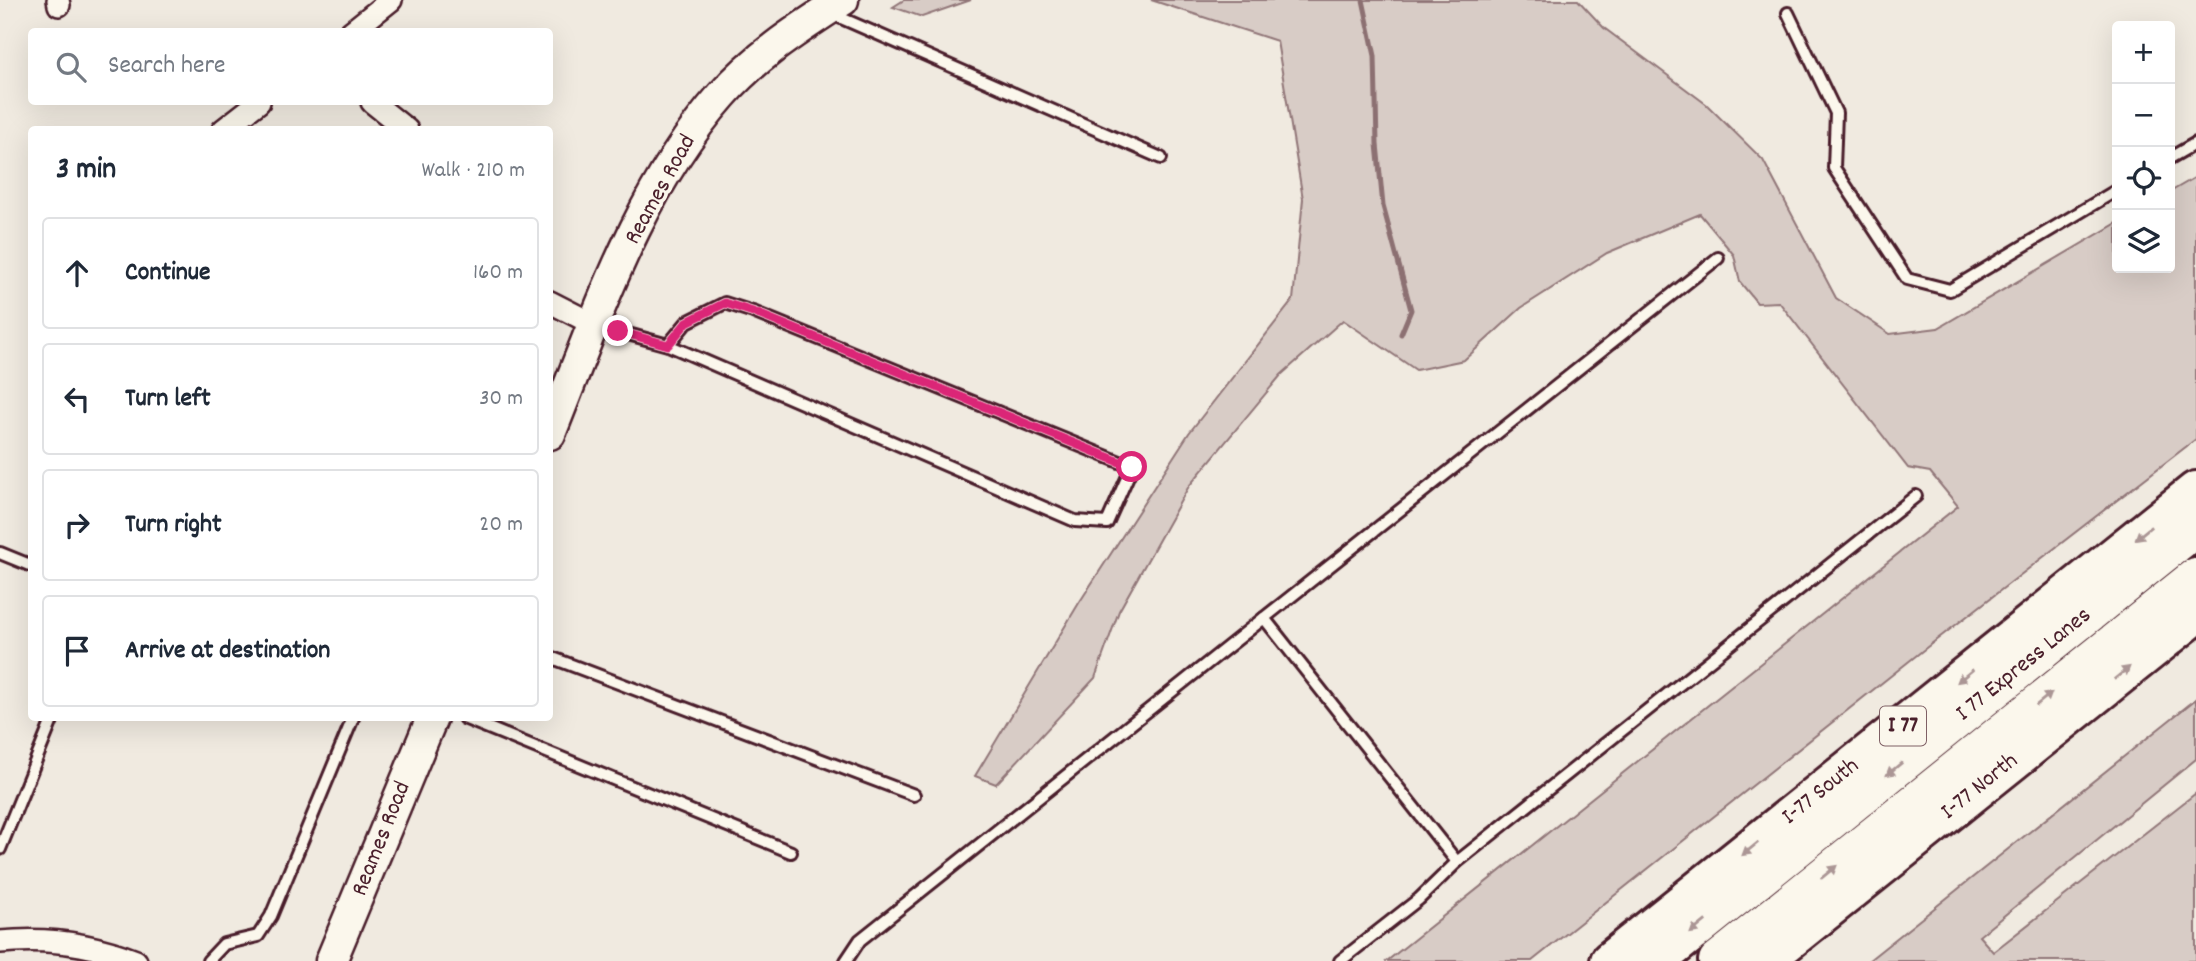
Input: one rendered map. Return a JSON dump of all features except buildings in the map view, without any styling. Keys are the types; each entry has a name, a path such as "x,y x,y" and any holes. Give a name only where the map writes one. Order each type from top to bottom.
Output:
{"highway":[{"name":"I-77 South","path":"1610,961 2196,491"},
{"name":"I 77 Express Lanes","path":"1656,961 2196,527"},
{"name":"I 77 Express Lanes","path":"1718,961 2196,577"},
{"name":"I-77 North","path":"1763,961 2196,614"}],"main road":[{"name":"Reames Road","path":"553,427 639,222 686,139 724,93 765,53 835,6"},
{"name":"Reames Road","path":"331,961 431,721"}],"street":[{"path":"356,28 391,0"},
{"path":"228,126 255,105"},
{"path":"376,105 402,126"},
{"path":"553,304 595,325"},
{"path":"0,942 26,939 74,942 136,961"}],"lane":[{"path":"835,6 1161,158"},
{"path":"1787,13 1836,113 1834,168 1907,279 1950,290 2112,193"},
{"path":"2175,155 2196,143"},
{"path":"846,961 860,940 1718,258"},
{"path":"595,325 668,345 1075,521 1107,523 1132,467 753,312 725,303 687,322 668,345"},
{"path":"1340,961 1419,899 1457,862 1916,496"},
{"path":"0,554 28,564"},
{"path":"1264,618 1457,862"},
{"path":"553,658 914,795"},
{"path":"0,849 52,721"},
{"path":"208,961 224,944 258,936 271,916 352,721"},
{"path":"471,721 791,852"}],"shaded area":[{"path":"904,0 971,0 922,17 893,7"},
{"path":"1151,0 1578,0 1604,28 1706,104 1763,160 1836,298 1890,334 1938,328 2112,226 2112,273 2175,273 2175,189 2196,177 2196,439 1922,651 1532,961 1387,961 1958,506 1930,472 1908,468 1779,302 1757,303 1740,282 1734,255 1700,214 1607,253 1521,308 1464,360 1416,370 1343,320 1281,375 1189,486 1119,611 1095,678 996,784 975,776 1079,603 1189,433 1293,300 1303,199 1277,41"},
{"path":"2196,699 2196,759 1979,936 1993,952 2196,793 2196,961 1868,961"}],"waterway":[{"path":"1363,0 1375,56 1377,144 1383,206 1411,310 1401,334"}],"route":[{"path":"618,331 668,345 687,322 725,303 753,312 1132,467"}]}
